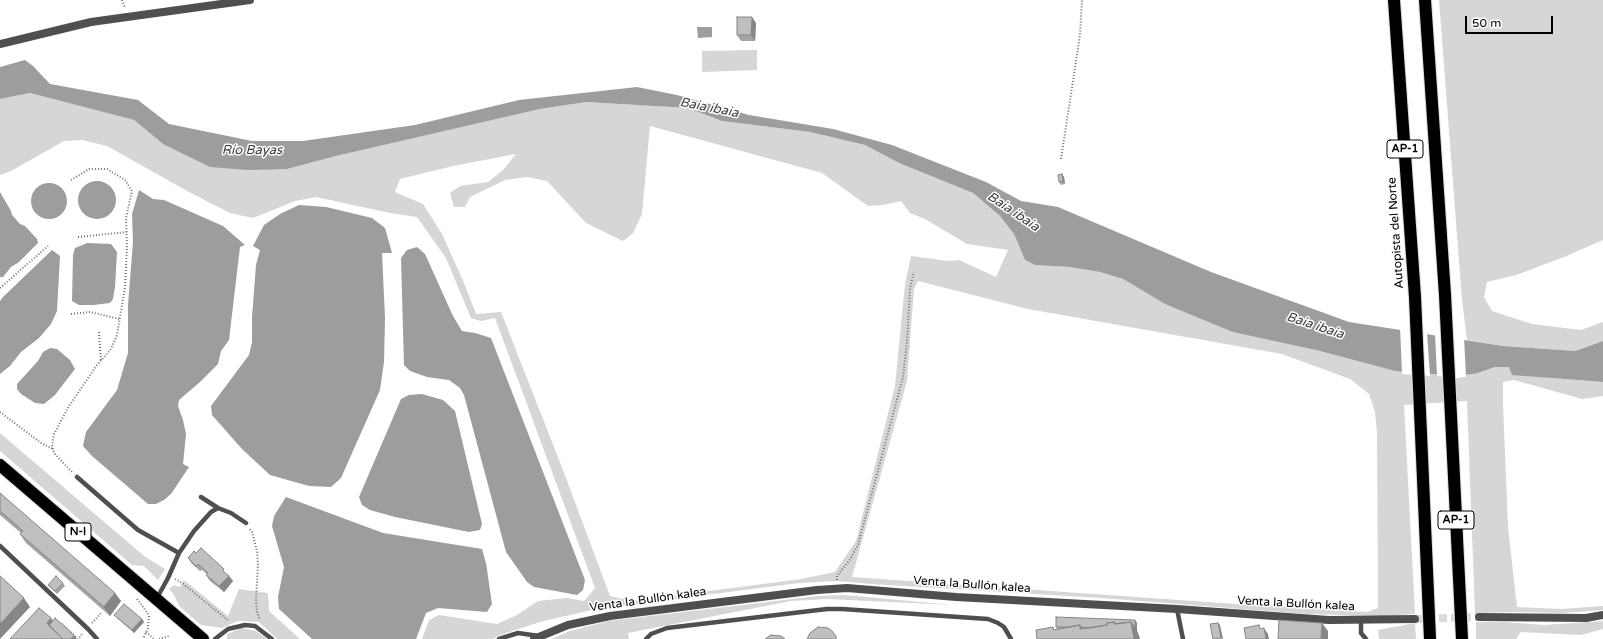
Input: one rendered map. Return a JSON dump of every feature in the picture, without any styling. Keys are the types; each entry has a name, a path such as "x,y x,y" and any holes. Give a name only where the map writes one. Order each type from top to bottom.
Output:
{"highway":[{"name":"Autopista del Norte","path":"1394,0 1415,297 1430,639"},
{"name":"AP-1","path":"1425,0 1445,295 1462,639"},
{"name":"N-I","path":"0,465 203,639"}],"street":[{"path":"0,44 91,22 250,0"},
{"name":"Venta la Bullón kalea","path":"537,637 568,625 610,616 810,591 847,588 964,597 1177,609 1329,620 1415,619"},
{"path":"1479,617 1586,618 1603,615"}],"lane":[{"path":"77,477 138,530 179,553"},
{"path":"201,498 218,508 231,513 246,523"},
{"path":"156,599 169,576 179,553 211,512 218,508"},
{"path":"0,546 88,629 96,639"},
{"path":"646,639 651,634 667,628 819,610 842,609 988,619 1004,627 1011,639"},
{"path":"1177,609 1183,639"},
{"path":"1361,620 1361,633 1366,639"},
{"path":"215,639 228,629 245,625 254,626 272,639"},
{"path":"499,639 518,633 537,637"}],"path":[{"path":"1061,159 1080,35 1082,0"},
{"path":"71,180 89,169 107,169 125,180 132,191 126,218 127,232 125,287 117,335 111,349 69,406 54,434 52,445 54,453 77,477"},
{"path":"78,237 127,232"},
{"path":"0,288 48,246"},
{"path":"837,589 837,576 849,561 858,545 903,377 907,342 910,288 914,272"},
{"path":"71,314 90,312 120,319"},
{"path":"99,332 101,361"},
{"path":"0,412 41,443 53,449"},
{"path":"246,523 252,532 257,551 256,605 265,633"},
{"path":"169,576 182,583 225,618 238,626"},
{"path":"136,597 149,615 150,622 143,639"},
{"path":"62,624 78,639"},
{"path":"146,632 154,639"},
{"path":"159,639 169,636"}],"shaded area":[{"path":"1439,0 1603,0 1603,240 1564,257 1516,275 1487,282 1484,297 1492,311 1532,324 1581,330 1603,322 1603,341 1575,351 1503,346 1467,340 1462,300"},
{"path":"757,50 757,70 702,72 702,51"},
{"path":"30,93 134,120 163,144 287,169 336,156 540,109 586,102 688,108 722,121 810,132 865,145 899,163 973,193 1000,216 1014,234 1025,260 1035,265 1070,267 1100,272 1123,279 1165,304 1316,350 1395,371 1478,373 1495,367 1509,367 1550,378 1603,382 1603,396 1582,399 1514,380 1503,382 1503,404 1508,527 1517,607 1561,609 1603,606 1603,610 1564,613 1475,613 1467,401 1404,405 1415,614 1382,616 1307,614 1101,598 837,581 799,583 596,609 540,622 500,635 493,639 422,639 429,620 439,615 497,624 517,615 538,601 567,598 584,601 595,588 495,318 481,321 471,318 446,258 417,217 390,213 316,197 295,201 253,218 230,213 107,146 82,140 64,141 11,171 0,175 0,99","holes":["650,126 822,173 868,206 883,205 901,201 910,213 925,219 967,244 1008,250 996,277 959,260 949,261 911,256 905,284 895,386 856,541 835,572 801,579 632,601 610,596 563,470 501,312 476,314 442,234 423,204 395,192 400,179 453,166 516,154 503,170 488,182 460,186 450,193 454,207 465,207 470,197 505,180 527,177 547,181 586,223 623,241 633,233 642,214","918,281 1028,309 1282,354 1350,379 1369,394 1375,412 1377,433 1378,608 1367,612 852,577 907,381 914,289"]},
{"path":"0,433 144,556 165,569 158,580 144,566 132,565 0,451"},
{"path":"184,580 228,616 239,589 268,593 269,611 300,639 277,639 259,622 238,621 222,628 201,625 179,606 174,595 169,589 174,585 180,587"},
{"path":"844,595 954,605 827,599 791,601 628,633 629,639 551,639 570,631 608,621 817,596"},
{"path":"1603,621 1603,629 1581,635 1521,632 1516,639 1476,639 1476,622 1504,622 1544,625"},
{"path":"1415,623 1416,639 1379,639 1378,630"},
{"path":"242,628 256,631 268,639 227,639 227,634"}],"water":[{"path":"697,27 712,27 712,37 698,38"},
{"path":"25,60 33,66 50,84 138,100 169,124 252,141 303,141 415,125 519,100 637,87 677,95 749,115 833,129 892,145 986,182 1021,201 1058,207 1211,272 1349,322 1503,346 1575,351 1603,341 1603,382 1512,375 1509,367 1495,367 1478,373 1457,376 1395,371 1316,350 1233,332 1165,304 1123,279 1100,272 1070,267 1035,265 1025,260 1014,234 1000,216 973,193 899,163 865,145 810,132 722,121 688,108 586,102 540,109 336,156 287,169 248,170 210,167 163,144 134,120 30,93 0,99 0,67"},
{"path":"93,181 101,181 108,184 113,189 116,200 113,211 108,216 101,219 93,219 86,216 81,211 78,204 78,196 81,189 86,184"},
{"path":"49,183 59,186 64,191 67,201 64,211 59,216 49,219 39,216 34,211 31,201 34,191 39,186"},
{"path":"139,190 153,199 164,200 223,226 245,245 240,247 229,340 221,351 218,364 179,400 178,406 186,434 183,464 189,467 171,494 156,504 148,504 92,456 83,446 86,432 117,390 128,353 128,305 133,242 132,214"},
{"path":"0,192 12,215 20,224 25,226 37,239 38,243 19,262 11,267 3,277 0,277"},
{"path":"299,205 326,207 372,218 385,228 392,253 382,253 385,318 384,362 380,390 341,478 331,487 309,486 270,475 242,449 212,415 211,406 249,355 252,342 252,317 256,265 260,250 253,246 264,225 280,214"},
{"path":"87,243 111,244 117,252 115,287 113,299 110,303 79,305 72,301 73,255 75,248"},
{"path":"417,247 425,254 453,316 462,331 491,338 585,580 583,590 577,595 534,587 527,582 506,552 464,395 460,388 449,380 427,377 410,371 404,365 401,258 407,250"},
{"path":"52,250 60,256 57,311 51,324 39,338 21,352 10,366 0,374 0,301"},
{"path":"50,348 57,349 70,360 75,369 55,395 44,404 35,403 21,394 17,389 17,384 38,361 43,352"},
{"path":"422,394 443,400 455,411 482,524 480,530 469,532 395,517 370,510 362,505 359,497 401,399 409,395"},
{"path":"286,497 383,533 482,549 486,563 492,604 487,612 438,608 426,613 416,639 312,639 279,609 278,597 284,567 272,526 274,516"}],"pier":[{"path":"1400,327 1427,332 1430,376 1402,374"},
{"path":"1435,333 1464,337 1466,377 1457,378 1437,376"}],"building":[{"path":"737,17 752,17 751,35 737,35"},
{"path":"1062,174 1063,181 1059,182 1058,175"},
{"path":"0,493 115,593 104,607 20,534 23,531 0,511"},
{"path":"201,548 224,569 223,571 229,576 219,586 206,575 208,573 198,564 196,566 188,558 194,551 196,553"},
{"path":"0,576 24,598 0,624"},
{"path":"56,576 63,583 55,591 48,585"},
{"path":"124,604 142,619 132,630 114,615"},
{"path":"39,608 51,618 47,623 63,639 10,639"},
{"path":"1056,617 1135,620 1135,628 1131,622 1115,624 1114,622 1107,623 1107,625 1090,628 1081,627 1080,625 1056,627"},
{"path":"55,618 74,635 71,639 63,639 49,626"},
{"path":"1279,620 1322,623 1321,639 1278,639"},
{"path":"1114,622 1114,624 1131,622 1134,639 1037,639 1036,630 1053,627 1054,630 1080,625 1080,629 1107,625 1107,623"},
{"path":"1218,623 1221,638 1213,639 1210,624"},
{"path":"1259,625 1260,629 1264,628 1266,639 1246,639 1244,628"},
{"path":"818,627 828,628 836,636 836,639 807,639 810,633"},
{"path":"771,635 781,636 785,639 765,639"}],"tunnel":[{"path":"1415,619 1479,617"}],"water label":[{"name":"Baia ibaia","path":"709,108"},
{"name":"Río Bayas","path":"252,151"},
{"name":"Baia ibaia","path":"1013,212"},
{"name":"Baia ibaia","path":"1315,326"}]}
